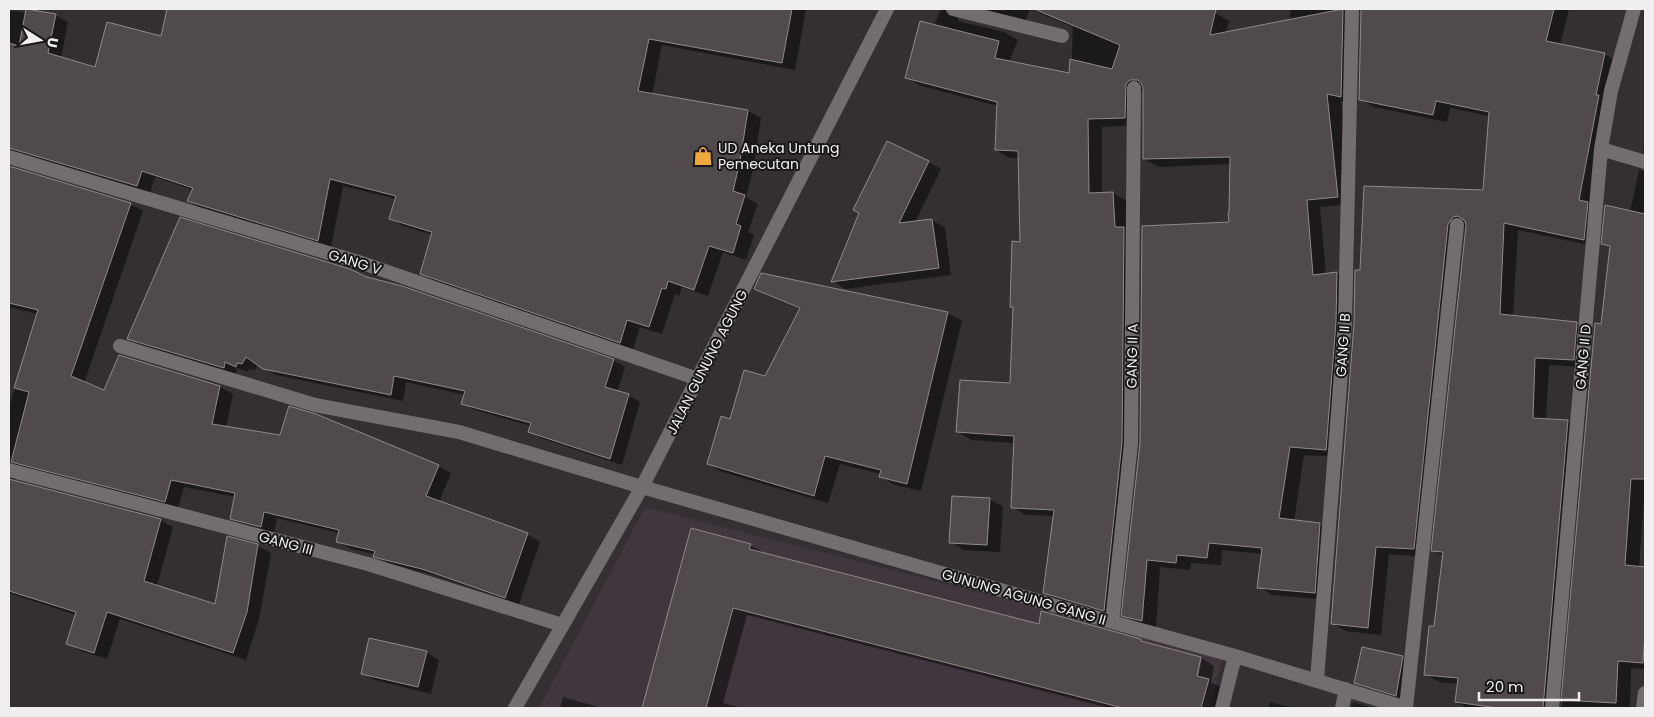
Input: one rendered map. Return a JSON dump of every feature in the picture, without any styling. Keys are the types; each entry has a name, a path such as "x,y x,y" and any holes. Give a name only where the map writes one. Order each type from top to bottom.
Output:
{"street":[{"name":"JALAN GUNUNG AGUNG","path":"515,708 642,487 887,9"},
{"path":"953,9 1062,36"},
{"name":"GANG II B","path":"1317,680 1345,322 1352,9"},
{"name":"GANG II D","path":"1552,708 1601,149 1611,91 1634,9"},
{"name":"GANG II A","path":"1112,622 1131,443 1134,88"},
{"path":"1601,149 1645,162"},
{"name":"GANG V","path":"9,157 365,264 698,379"},
{"path":"1406,708 1457,225"},
{"name":"GUNUNG AGUNG GANG II","path":"120,346 315,405 459,432 642,487 1317,680 1406,708"},
{"name":"GANG III","path":"9,470 368,564 562,625"},
{"path":"1222,708 1234,656"},
{"path":"1342,708 1346,689"},
{"path":"1643,708 1645,693"}],"shaded area":[{"path":"645,507 1223,655 1210,708 539,708"}],"building":[{"path":"26,9 56,14 48,53 95,67 107,22 161,36 167,9 792,9 782,63 649,39 638,91 748,110 733,191 745,195 736,224 741,226 733,253 709,246 694,290 668,281 666,289 662,288 649,327 627,320 620,343 420,274 432,232 389,219 396,196 330,179 318,241 187,201 193,188 142,171 137,186 9,148 9,43 19,46"},
{"path":"1034,9 1216,9 1210,35 1343,9 1341,97 1327,94 1338,197 1307,200 1313,275 1337,272 1336,322 1326,450 1290,447 1279,518 1320,523 1315,593 1257,588 1262,548 1209,543 1207,558 1177,555 1176,563 1147,560 1142,621 1121,616 1140,443 1142,226 1229,222 1230,157 1143,159 1143,88 1138,80 1130,80 1126,84 1125,118 1088,119 1089,193 1113,192 1115,227 1124,227 1122,442 1104,611 1043,593 1054,510 1011,508 1014,436 956,432 960,380 1010,383 1013,307 1010,307 1012,241 1020,242 1018,151 995,150 997,102 905,78 920,21 999,41 995,58 1069,73 1070,59 1112,69 1120,45"},
{"path":"1361,9 1554,9 1546,41 1605,53 1596,95 1599,95 1579,200 1588,202 1584,240 1504,223 1500,314 1577,322 1574,360 1535,358 1533,418 1568,420 1543,708 1498,708 1455,702 1458,678 1424,675 1429,626 1434,626 1443,552 1431,551 1466,226 1465,221 1458,216 1453,217 1448,224 1414,549 1376,547 1368,628 1331,624 1354,323 1355,270 1360,270 1364,186 1483,190 1489,112 1436,101 1433,115 1359,100"},
{"path":"887,141 929,161 899,223 932,219 939,268 831,282 859,213 853,210"},
{"path":"9,166 131,203 71,376 104,390 119,355 220,386 212,424 280,435 289,406 316,414 439,465 426,496 528,533 505,598 422,569 373,557 375,551 336,542 339,530 264,512 261,527 230,519 235,493 171,480 165,502 11,462 29,392 14,388 38,310 9,303"},
{"path":"1605,205 1645,214 1645,479 1631,479 1625,565 1645,567 1645,633 1643,663 1618,661 1616,703 1561,700 1595,323 1601,324 1610,246 1601,244"},
{"path":"180,217 350,269 367,277 402,286 614,359 605,387 629,394 610,459 528,432 531,423 461,404 465,391 394,376 391,395 263,369 246,357 242,364 237,363 236,367 225,362 224,368 127,339"},
{"path":"761,273 948,312 907,484 879,477 881,470 825,456 814,496 707,464 721,416 730,419 744,370 765,376 800,308 754,289"},
{"path":"9,479 161,519 144,581 215,604 227,536 258,544 247,612 233,653 107,612 94,653 66,644 76,612 9,591"},
{"path":"952,496 990,498 987,545 949,543"},
{"path":"691,528 751,544 749,549 1039,624 1041,611 1201,657 1197,676 1209,679 1201,708 1123,708 733,608 706,708 642,708"},
{"path":"369,638 427,651 418,687 361,674"},
{"path":"1362,647 1403,656 1396,696 1354,683"}],"place":[{"name":"UD Aneka Untung Pemecutan","path":"703,156"}]}
